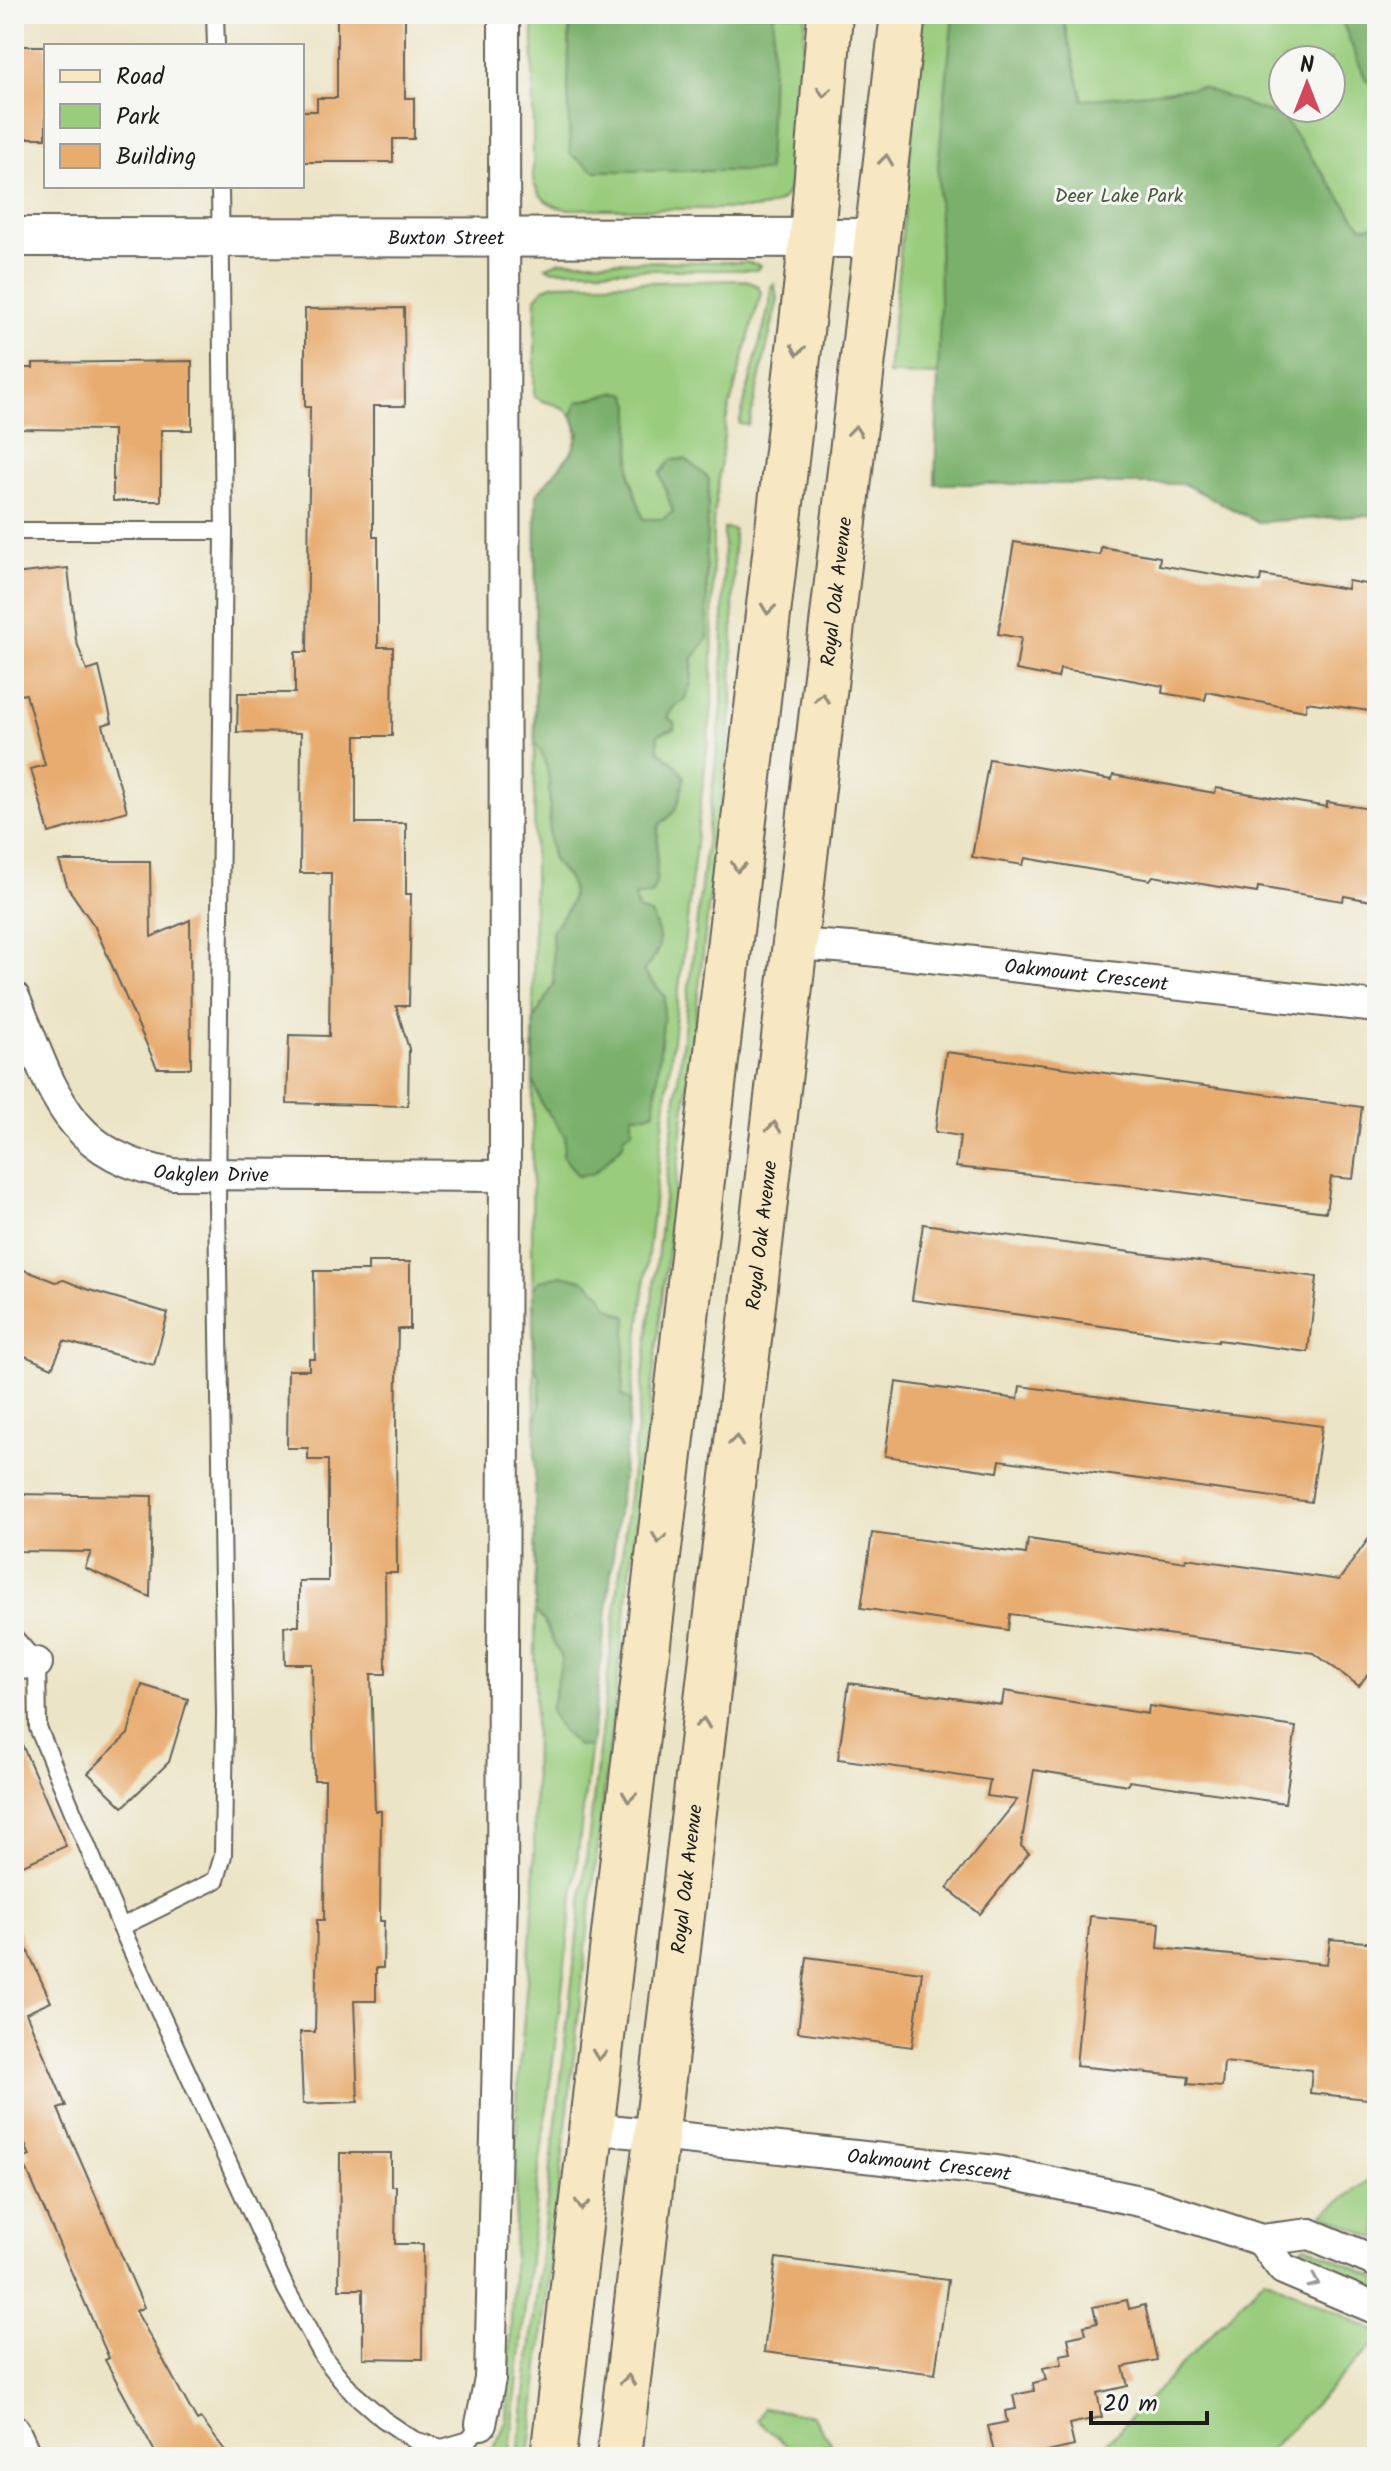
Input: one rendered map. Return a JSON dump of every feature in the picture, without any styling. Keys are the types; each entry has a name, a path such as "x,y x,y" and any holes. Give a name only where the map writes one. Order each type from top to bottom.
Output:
{"main road":[{"path":"553,2457 812,237 830,14"},
{"name":"Royal Oak Avenue","path":"619,2457 903,14"}],"street":[{"path":"481,2424 490,2379 502,1894 504,14"},
{"name":"Buxton Street","path":"14,237 876,238"},
{"name":"Oakmount Crescent","path":"796,944 1377,1007"},
{"name":"Oakglen Drive","path":"14,997 68,1117 105,1152 150,1170 218,1175 505,1176"},
{"name":"Oakmount Crescent","path":"591,2128 996,2171 1145,2202 1261,2240 1310,2234 1377,2262"},
{"path":"1261,2240 1283,2269 1377,2309"}],"lane":[{"path":"215,14 216,44"},
{"path":"121,1927 216,1880 223,1855 225,1714 218,1175 224,531 220,188"},
{"path":"14,531 224,531"},
{"path":"14,1637 25,1664 38,1728 121,1927 286,2289 324,2358 351,2391 383,2419 414,2440 442,2448 469,2440 481,2424"}],"green space":[{"path":"533,14 806,14 793,183 786,195 773,205 754,209 567,209 545,200 533,180"},
{"path":"570,14 774,14 768,171 595,171 570,154"},
{"name":"Deer Lake Park","path":"921,14 1377,14 1377,381 888,374"},
{"name":"Deer Lake Park","path":"953,14 1062,14 1083,100 1201,87 1267,112 1267,124 1287,124 1362,227 1377,226 1377,515 1257,522 1184,484 935,484 940,305 938,166"},
{"path":"1339,14 1377,14 1377,92 1365,78"},
{"path":"561,261 745,262 760,265 757,270 550,270 546,267"},
{"path":"746,280 758,286 761,293 726,420 713,524 712,706 540,2161 510,2457 490,2457 507,2420 517,2101 534,1895 536,1479 532,1245 536,495 566,462 576,442 577,432 575,422 567,411 534,396 536,298 544,288 555,284"},
{"path":"774,284 778,299 750,420 748,425 739,424 770,303 771,286"},
{"path":"618,392 627,394 631,405 630,475 643,519 662,519 673,512 660,474 671,460 686,459 709,479 706,555 708,638 693,658 691,683 684,700 667,717 675,723 674,729 658,734 658,750 677,766 684,777 678,804 658,830 656,883 651,895 635,896 638,910 651,914 659,938 657,950 643,971 665,996 655,1112 632,1115 632,1131 624,1136 623,1145 594,1173 578,1176 563,1156 565,1136 541,1103 533,1079 534,1019 554,984 552,931 567,909 572,894 569,881 551,852 549,780 542,754 535,744 536,495 572,452 579,433 572,415 577,402"},
{"path":"724,528 734,530 732,707 529,2457 518,2457 722,707"},
{"path":"561,1275 583,1280 601,1293 607,1306 627,1317 622,1395 631,1401 591,1747 577,1746 557,1725 551,1710 562,1659 544,1621 535,1611 535,1423 540,1407 540,1378 534,1365 533,1289 539,1281"},
{"path":"1377,2174 1377,2239 1323,2214"},
{"path":"1305,2245 1377,2278 1377,2296 1299,2260 1297,2251"},
{"path":"1265,2278 1377,2332 1377,2341 1263,2457 1093,2457"},
{"path":"763,2408 812,2415 831,2443 815,2457 800,2457 757,2420"}],"building":[{"path":"337,14 405,14 405,98 414,98 414,139 393,139 393,162 304,162 304,111 317,111 317,98 337,98"},
{"path":"14,46 44,46 44,138 14,138"},
{"path":"404,308 405,406 373,406 373,537 378,537 378,647 393,647 392,736 356,736 356,823 406,823 406,894 411,894 409,1006 396,1006 409,1049 408,1106 287,1103 289,1035 329,1036 331,873 300,873 301,733 237,732 238,693 295,693 295,652 307,652 310,407 305,407 305,309"},
{"path":"192,361 192,430 161,430 161,501 113,501 113,430 14,429 14,368 33,368 33,363"},
{"path":"1014,542 1100,555 1101,547 1160,557 1159,565 1260,582 1261,575 1347,589 1348,581 1377,586 1377,712 1307,702 1305,711 1207,692 1205,700 1162,693 1163,686 1099,674 1060,669 1058,678 1016,670 1021,638 998,634"},
{"path":"68,568 76,640 87,671 99,667 112,722 103,725 127,811 49,833 31,769 45,765 26,694 14,696 14,574"},
{"path":"989,759 1112,780 1113,775 1215,793 1216,788 1327,807 1327,802 1377,810 1377,902 1344,896 1343,901 1258,887 1257,893 1153,876 1150,880 1025,858 1023,865 972,857"},
{"path":"59,861 150,861 151,937 190,920 191,1068 157,1068 95,927 68,888"},
{"path":"946,1052 1362,1107 1353,1179 1331,1177 1326,1212 1143,1187 956,1167 960,1136 935,1132"},
{"path":"923,1224 1317,1277 1308,1352 912,1300"},
{"path":"368,1262 410,1262 410,1329 398,1329 397,1573 385,1573 386,1674 371,1674 375,1811 381,1811 380,1921 384,1921 383,1968 376,1968 376,2001 354,2001 358,2102 303,2104 300,2032 315,2032 317,1920 324,1920 325,1780 314,1780 312,1664 285,1664 284,1626 299,1626 299,1581 328,1581 328,1460 308,1460 308,1448 287,1448 288,1370 309,1370 309,1359 315,1359 314,1271 368,1271"},
{"path":"14,1266 55,1282 64,1280 168,1313 154,1365 64,1341 52,1368 14,1351"},
{"path":"896,1382 1018,1399 1020,1386 1322,1426 1311,1502 1000,1460 998,1472 885,1456"},
{"path":"14,1494 152,1496 150,1597 85,1568 91,1552 14,1551"},
{"path":"1377,1527 1377,1661 1359,1686 1314,1653 1010,1614 1008,1630 861,1608 872,1533 1026,1554 1028,1539 1339,1580"},
{"path":"849,1683 1002,1705 1004,1691 1148,1714 1149,1706 1296,1727 1285,1803 1129,1781 1128,1785 1034,1770 1021,1846 1029,1853 980,1914 947,1888 1017,1800 987,1796 990,1780 838,1759"},
{"path":"142,1685 188,1699 169,1762 123,1807 88,1773 128,1734"},
{"path":"14,1726 66,1846 14,1869"},
{"path":"1090,1916 1160,1923 1158,1948 1327,1964 1330,1939 1377,1943 1377,2100 1310,2093 1312,2070 1224,2062 1222,2087 1188,2084 1189,2077 1076,2066"},
{"path":"14,1921 51,2002 26,2013 66,2106 58,2109 144,2307 136,2311 197,2421 201,2419 230,2457 149,2457 155,2452 105,2360 109,2358 22,2159 30,2156 14,2119"},
{"path":"807,1957 922,1972 912,2047 798,2032"},
{"path":"340,2153 391,2153 391,2186 396,2186 395,2244 423,2244 422,2359 363,2358 363,2289 339,2289"},
{"path":"776,2258 948,2280 935,2374 764,2352"},
{"path":"1127,2300 1129,2309 1145,2305 1157,2360 1123,2367 1128,2386 1097,2393 1102,2417 1069,2424 1074,2446 1026,2457 995,2457 988,2426 1007,2422 1005,2411 1016,2409 1013,2395 1034,2391 1033,2383 1046,2380 1043,2368 1062,2364 1060,2355 1071,2353 1068,2338 1086,2334 1084,2326 1097,2323 1093,2307"}]}
